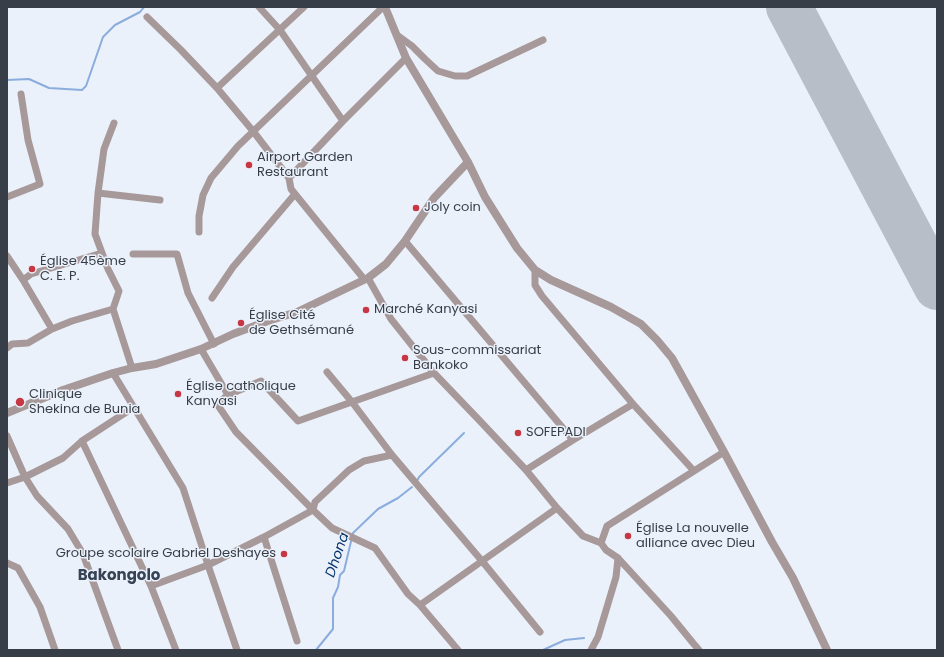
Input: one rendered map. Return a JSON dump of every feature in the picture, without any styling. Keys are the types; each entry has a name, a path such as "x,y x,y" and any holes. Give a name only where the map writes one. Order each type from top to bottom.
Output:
{"street":[{"path":"260,7 280,30 343,121"},
{"path":"217,88 304,7"},
{"path":"199,232 198,216 203,195 210,178 253,131 384,7 406,58 468,162 485,197 517,248 535,270 550,280 611,307 641,324 672,358 793,578 827,650"},
{"path":"147,17 217,88 253,131 289,178 291,189 366,279 391,319 434,373 526,470 583,536 600,543 606,550 618,558 700,650"},
{"path":"397,35 412,46 438,71 455,76 468,76 543,40"},
{"path":"289,178 406,58"},
{"path":"7,197 40,184 28,140 21,94"},
{"path":"114,123 104,149 94,234 108,269 119,291 113,309 132,368"},
{"path":"7,413 63,390 113,373 156,364 202,349 233,334 296,312 366,279 386,264 405,241 434,198 468,162"},
{"path":"98,193 160,200"},
{"path":"212,298 233,267 295,194"},
{"path":"405,241 573,440"},
{"path":"23,280 31,274 102,253"},
{"path":"133,254 177,254 188,293 214,344"},
{"path":"7,256 10,265 23,280 52,329"},
{"path":"535,270 535,285 542,296 633,404 694,471"},
{"path":"7,348 12,344 28,343 52,329 72,320 113,309"},
{"path":"202,349 228,395"},
{"path":"328,372 392,455 540,632"},
{"path":"113,373 183,488 237,650"},
{"path":"434,373 298,421 261,382 228,395 217,404 236,432 312,510 332,528 375,548 408,594 458,650"},
{"path":"526,470 633,404"},
{"path":"7,483 25,477 63,458 82,441 134,408"},
{"path":"7,436 25,477 37,496 68,529 83,554 118,650"},
{"path":"82,441 151,586 176,650"},
{"path":"600,543 607,526 724,452"},
{"path":"151,586 208,565 264,537 312,510 315,502 349,470 364,461 392,455"},
{"path":"420,606 558,508"},
{"path":"264,537 297,641"},
{"path":"590,650 598,637 616,577 618,558"},
{"path":"7,563 18,568 40,607 54,650"}],"waterway":[{"path":"7,80 29,79 49,88 82,90 86,86 103,37 115,25 140,12 144,7"},
{"name":"Dhona","path":"417,481 419,477 464,433"},
{"name":"Dhona","path":"316,650 333,629 333,598 338,587 340,575 344,571 353,533 378,509 398,498 412,487"},
{"path":"543,650 565,640 584,638"}],"runway":[{"path":"789,7 937,287"}],"place":[{"name":"Airport Garden Restaurant","path":"249,165"},
{"name":"Joly coin","path":"416,208"},
{"name":"Église 45ème C. E. P.","path":"32,269"},
{"name":"Marché Kanyasi","path":"366,310"},
{"name":"Église Cité de Gethsémané","path":"241,323"},
{"name":"Sous-commissariat Bankoko","path":"405,358"},
{"name":"Église catholique Kanyasi","path":"178,394"},
{"name":"Clinique Shekina de Bunia","path":"20,402"},
{"name":"SOFEPADI","path":"518,433"},
{"name":"Église La nouvelle alliance avec Dieu","path":"628,536"},
{"name":"Groupe scolaire Gabriel Deshayes","path":"284,554"}],"district":[{"name":"Bakongolo","path":"119,576"}]}
